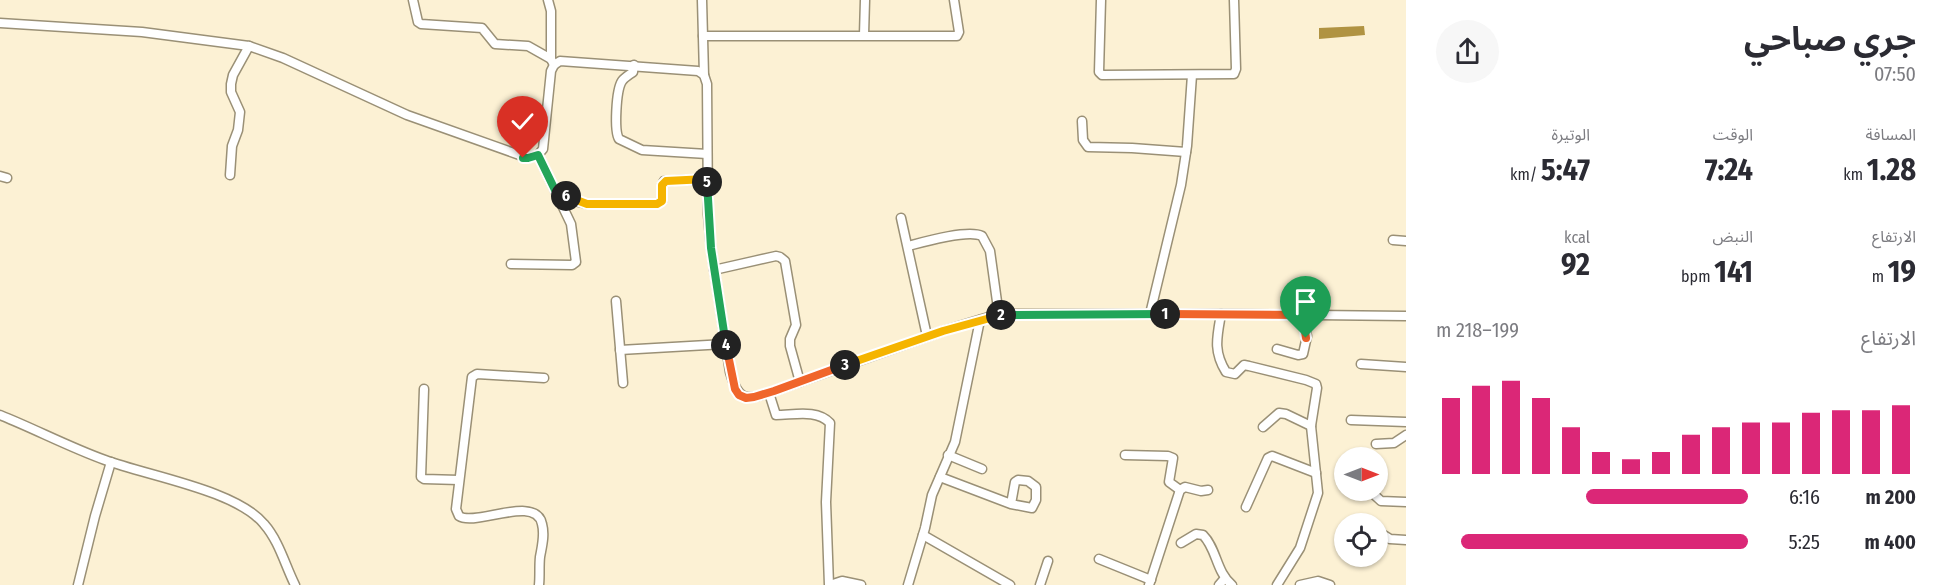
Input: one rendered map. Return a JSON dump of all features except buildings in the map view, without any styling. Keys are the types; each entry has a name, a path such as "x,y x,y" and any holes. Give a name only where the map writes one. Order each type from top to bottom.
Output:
{"street":[{"path":"413,0 418,22 421,24 482,28 495,44 528,46 553,62 564,60 695,69 704,75"},
{"path":"0,23 152,33 249,46 316,72 407,115 528,158 538,155 544,145 553,62 551,11 548,0"},
{"path":"702,0 704,75 707,84 708,214 725,344 732,380 739,395 746,398 769,393 927,336 999,316 1150,314 1406,316"},
{"path":"864,35 865,0"},
{"path":"703,36 957,36 954,0"},
{"path":"1101,0 1100,74 1192,75 1232,75 1236,72 1234,0"},
{"path":"230,174 232,146 238,130 240,112 231,92 231,84 233,75 249,46"},
{"path":"634,65 633,72 622,80 619,88 615,131 619,139 642,150 707,154"},
{"path":"1150,314 1181,185 1192,75"},
{"path":"1082,121 1083,140 1086,146 1186,152"},
{"path":"512,264 572,265 576,262 572,224 538,155"},
{"path":"555,190 587,204 656,204 662,201 662,185 666,181 707,179"},
{"path":"901,218 927,336"},
{"path":"908,246 974,233 982,236 990,251 999,316"},
{"path":"1393,240 1406,241"},
{"path":"714,270 776,256 785,261 796,325 790,339 790,346 800,382"},
{"path":"616,301 623,383"},
{"path":"1221,314 1216,349 1226,372 1235,374 1244,365 1316,384 1317,395 1311,426 1318,493 1309,525 1299,548 1277,585"},
{"path":"1276,350 1303,354 1307,336 1304,325 1305,315"},
{"path":"908,585 932,495 957,432 980,320"},
{"path":"620,350 725,344"},
{"path":"1360,364 1406,368"},
{"path":"539,585 543,546 540,518 530,512 521,512 464,519 457,512 472,377 477,374 544,378"},
{"path":"424,389 421,477 459,480"},
{"path":"769,393 776,415 810,414 826,419 830,423 826,502 830,585 842,581 861,585"},
{"path":"1263,427 1279,413 1311,426"},
{"path":"0,415 111,462 225,498 247,508 265,524 295,585"},
{"path":"1351,420 1406,422"},
{"path":"1376,444 1394,443 1406,435"},
{"path":"948,455 982,469"},
{"path":"1125,456 1173,458 1169,482 1180,490"},
{"path":"1246,507 1268,458 1272,456 1316,473"},
{"path":"78,585 111,462"},
{"path":"940,477 1011,504"},
{"path":"1099,559 1150,582 1180,490 1185,487 1201,491 1208,490"},
{"path":"1381,501 1406,502"},
{"path":"1181,543 1196,534 1203,535 1212,548 1222,581 1232,585"},
{"path":"923,535 1010,585"},
{"path":"1388,538 1406,540"},
{"path":"1040,585 1048,561"},
{"path":"1300,585 1323,581 1330,585"}],"shaded area":[{"path":"1364,26 1365,35 1319,39 1319,28"}],"route":[{"path":"523,158 533,158 538,155 555,190 583,204 657,204 662,199 664,181 707,179 711,248 727,356 735,389 739,395 746,398 774,391 904,344 992,316 1015,314 1305,315 1306,338"}]}
